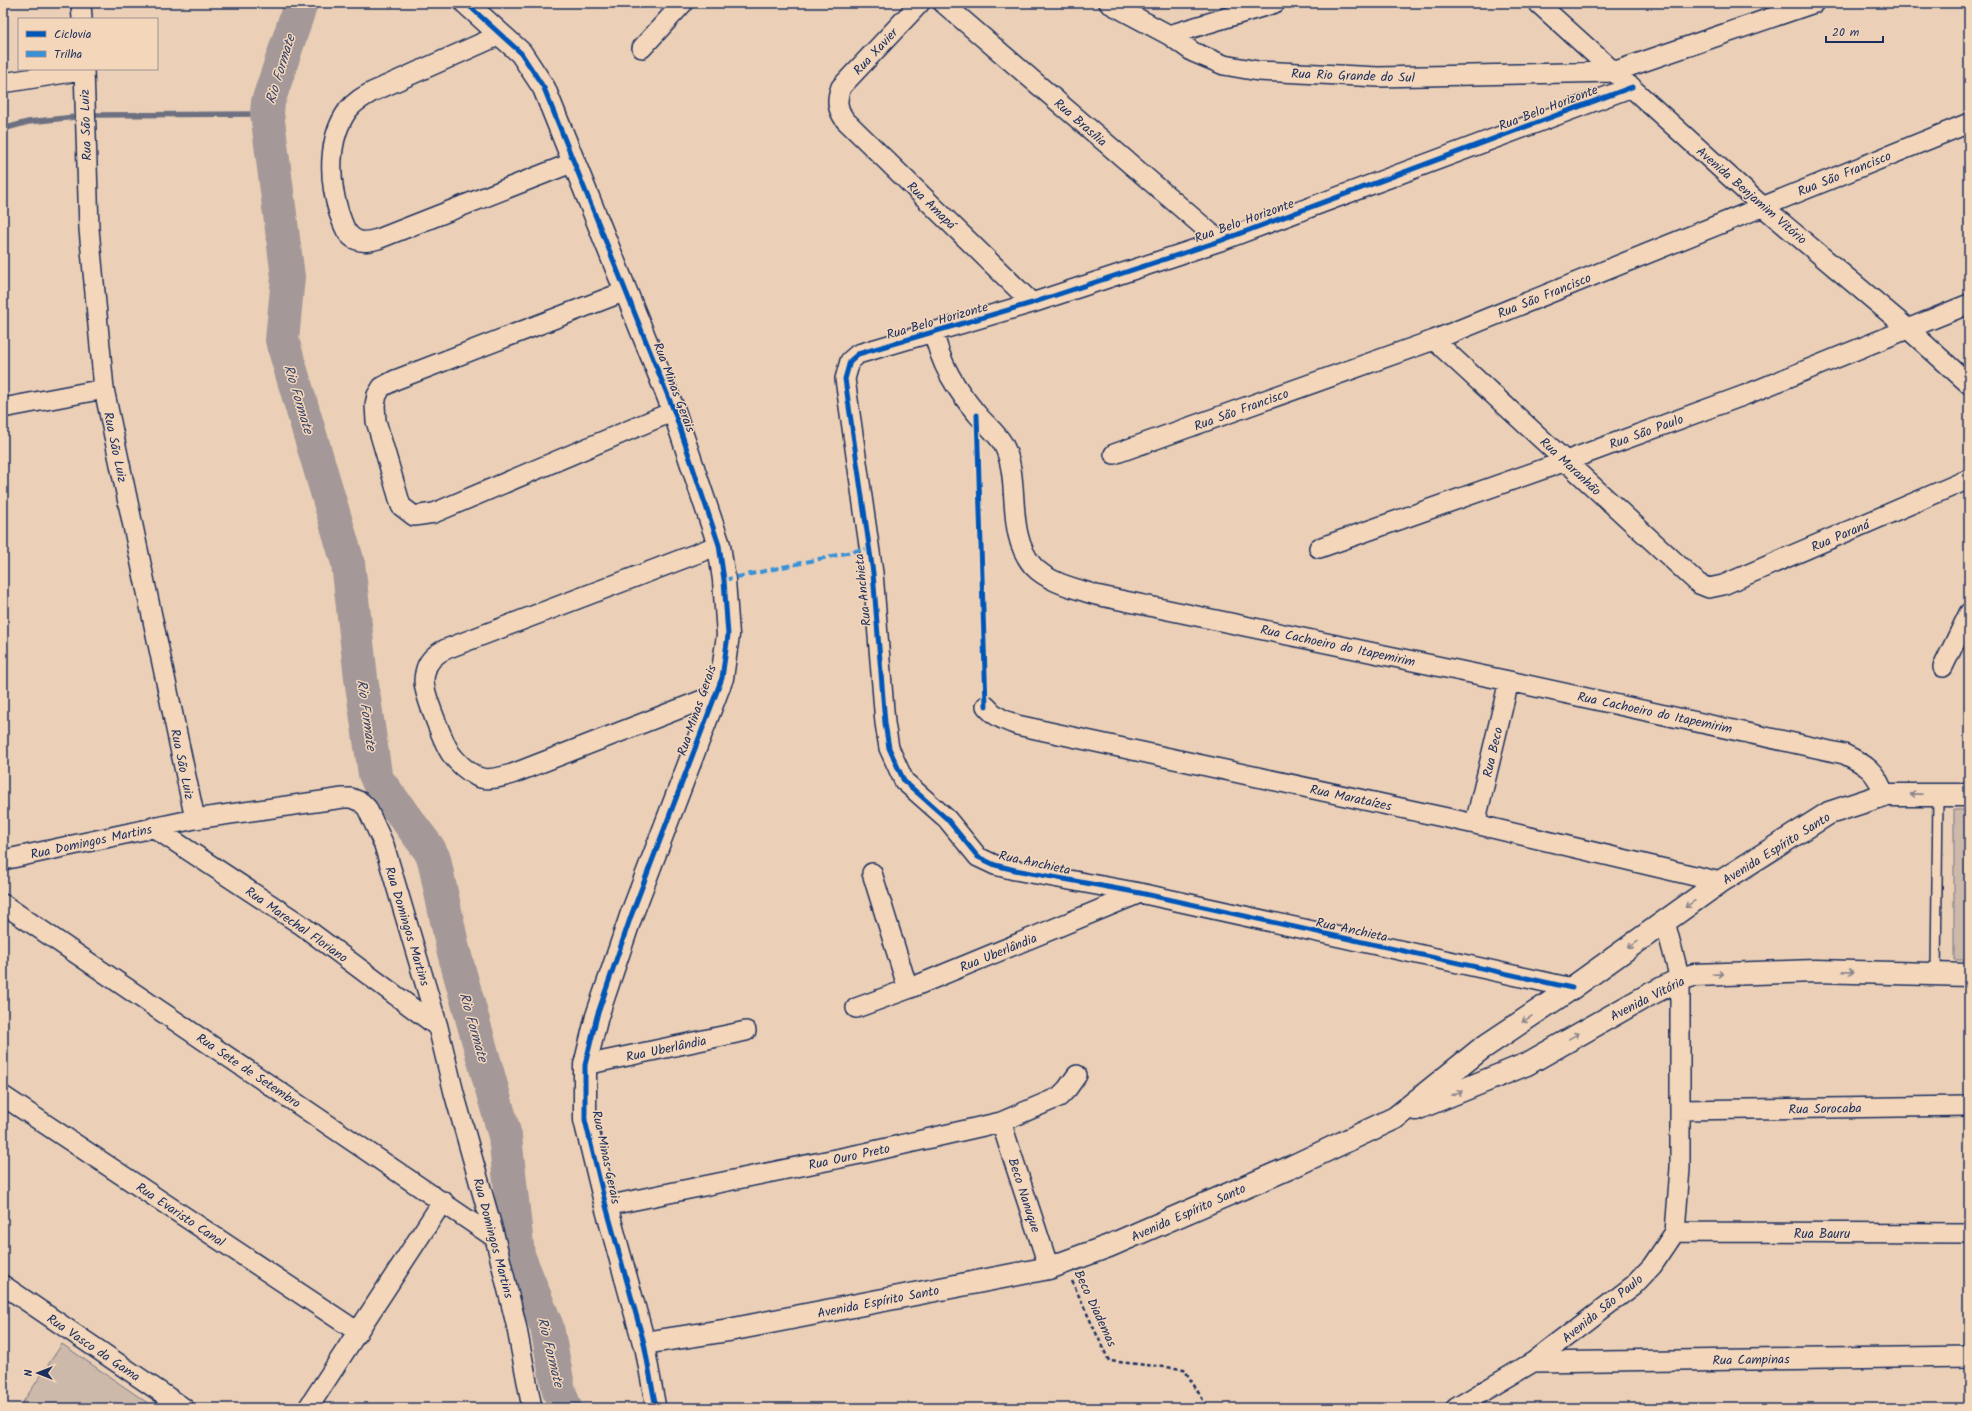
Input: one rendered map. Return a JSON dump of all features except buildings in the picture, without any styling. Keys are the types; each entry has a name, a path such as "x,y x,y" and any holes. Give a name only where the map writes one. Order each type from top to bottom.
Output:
{"street":[{"path":"81,3 82,18"},
{"name":"Rua Minas Gerais","path":"466,3 521,53 544,88 674,411 719,545 724,580 728,635 725,663 715,695 631,916 597,1016 585,1065 585,1120 606,1206 644,1344"},
{"path":"642,48 683,3"},
{"name":"Rua Xavier","path":"837,103 841,87 920,3"},
{"name":"Rua Brasília","path":"943,3 1220,241"},
{"name":"Rua Rio Grande do Sul","path":"1109,3 1169,35 1192,52 1224,65 1258,71 1378,77 1613,72"},
{"path":"1169,35 1275,3"},
{"name":"Avenida Benjamim Vitório","path":"1538,3 1762,206 1907,328 1969,384"},
{"path":"1613,72 1814,3"},
{"path":"500,35 372,92 356,101 340,126 333,152 331,180 343,226 350,236 358,241 369,242 574,162"},
{"path":"3,83 84,70"},
{"name":"Rua São Luiz","path":"84,70 89,229 104,389 195,819"},
{"name":"Rua Belo Horizonte","path":"858,354 1032,303 1220,241 1632,87"},
{"name":"Rua Amapá","path":"837,103 845,120 1032,303"},
{"name":"Rua São Francisco","path":"1114,454 1434,340 1969,123"},
{"path":"626,291 395,380 382,387 377,395 375,405 376,421 401,506 414,516 434,513 674,411"},
{"name":"Rua São Paulo","path":"1319,548 1566,461 1745,395 1969,304"},
{"name":"Rua Cachoeiro do Itapemirim","path":"934,332 938,351 946,371 977,415 1003,444 1009,463 1016,524 1022,544 1033,566 1059,583 1096,595 1509,680 1844,754 1865,764 1880,781 1884,795"},
{"name":"Rua Maranhão","path":"1434,340 1699,584 1709,588"},
{"name":"Rua Anchieta","path":"858,354 850,361 845,379 873,573 885,723 889,748 904,781 947,819 978,857 985,861 1015,870 1140,894 1572,988"},
{"path":"3,408 104,389"},
{"name":"Rua Paraná","path":"1709,588 1723,585 1969,479"},
{"path":"715,695 512,774 495,778 477,777 466,769 450,753 430,704 424,687 424,680 428,662 437,653 719,545"},
{"path":"1943,667 1969,613"},
{"name":"Rua Beco","path":"1475,824 1509,680"},
{"name":"Rua Marataízes","path":"986,706 992,714 1000,719 1017,725 1475,824 1720,882"},
{"name":"Avenida Espírito Santo","path":"644,1344 729,1330 1056,1265 1109,1246 1288,1168 1395,1118 1481,1049 1572,988 1720,882 1829,813 1884,795 1969,795"},
{"name":"Rua Domingos Martins","path":"3,860 195,819 342,798 351,798 360,802 367,808 384,845 438,1027 454,1093 495,1238 516,1324 532,1408"},
{"name":"Rua Marechal Floriano","path":"153,827 300,924 438,1027"},
{"path":"872,873 908,989"},
{"name":"Rua Uberlândia","path":"856,1008 908,989 1140,894"},
{"name":"Rua Sete de Setembro","path":"3,904 443,1201 495,1238"},
{"path":"1665,922 1680,979"},
{"name":"Avenida Vitória","path":"1395,1118 1527,1064 1680,979 1694,975 1816,971 1969,975"},
{"name":"Avenida São Paulo","path":"1456,1408 1533,1362 1634,1285 1652,1266 1675,1232 1680,1168 1680,979"},
{"name":"Rua Uberlândia","path":"585,1065 746,1031"},
{"path":"1481,1049 1480,1063 1484,1069 1501,1075"},
{"name":"Rua Ouro Preto","path":"606,1206 865,1153 1002,1122 1059,1097 1067,1089 1077,1074"},
{"name":"Rua Evaristo Canal","path":"3,1096 358,1332"},
{"name":"Rua Sorocaba","path":"1680,1110 1969,1106"},
{"name":"Beco Nanuque","path":"1002,1122 1056,1265"},
{"path":"308,1408 443,1201"},
{"name":"Rua Bauru","path":"1675,1232 1969,1233"},
{"name":"Rua Vasco da Gama","path":"3,1285 184,1408"},
{"path":"644,1344 656,1408"},
{"name":"Rua Campinas","path":"1533,1362 1969,1356"}],"lane":[{"path":"1936,975 1938,795"}],"shaded area":[{"path":"1954,810 1969,810 1969,960 1954,960"},
{"path":"62,1344 155,1408 19,1408"}],"waterway":[{"name":"Rio Formate","path":"301,3 268,102 267,113 288,277 282,340 348,563 361,678 375,774 378,781 429,849 434,859 453,949 505,1136 518,1255 547,1327 559,1391 565,1408"},
{"path":"3,129 28,122 94,115 267,114"}],"marked path":[{"path":"724,580 869,548"}],"cycle path":[{"path":"466,3 521,53 544,88 674,411 719,545 724,580 728,635 722,678 631,916 597,1016 585,1065 585,1120 606,1206 644,1343 656,1408"},
{"path":"1572,988 1140,893 1015,870 995,865 978,857 947,819 904,781 889,748 885,723 873,573 845,379 850,361 858,354 1032,303 1220,241 1632,87"},
{"path":"977,415 986,706"}]}
